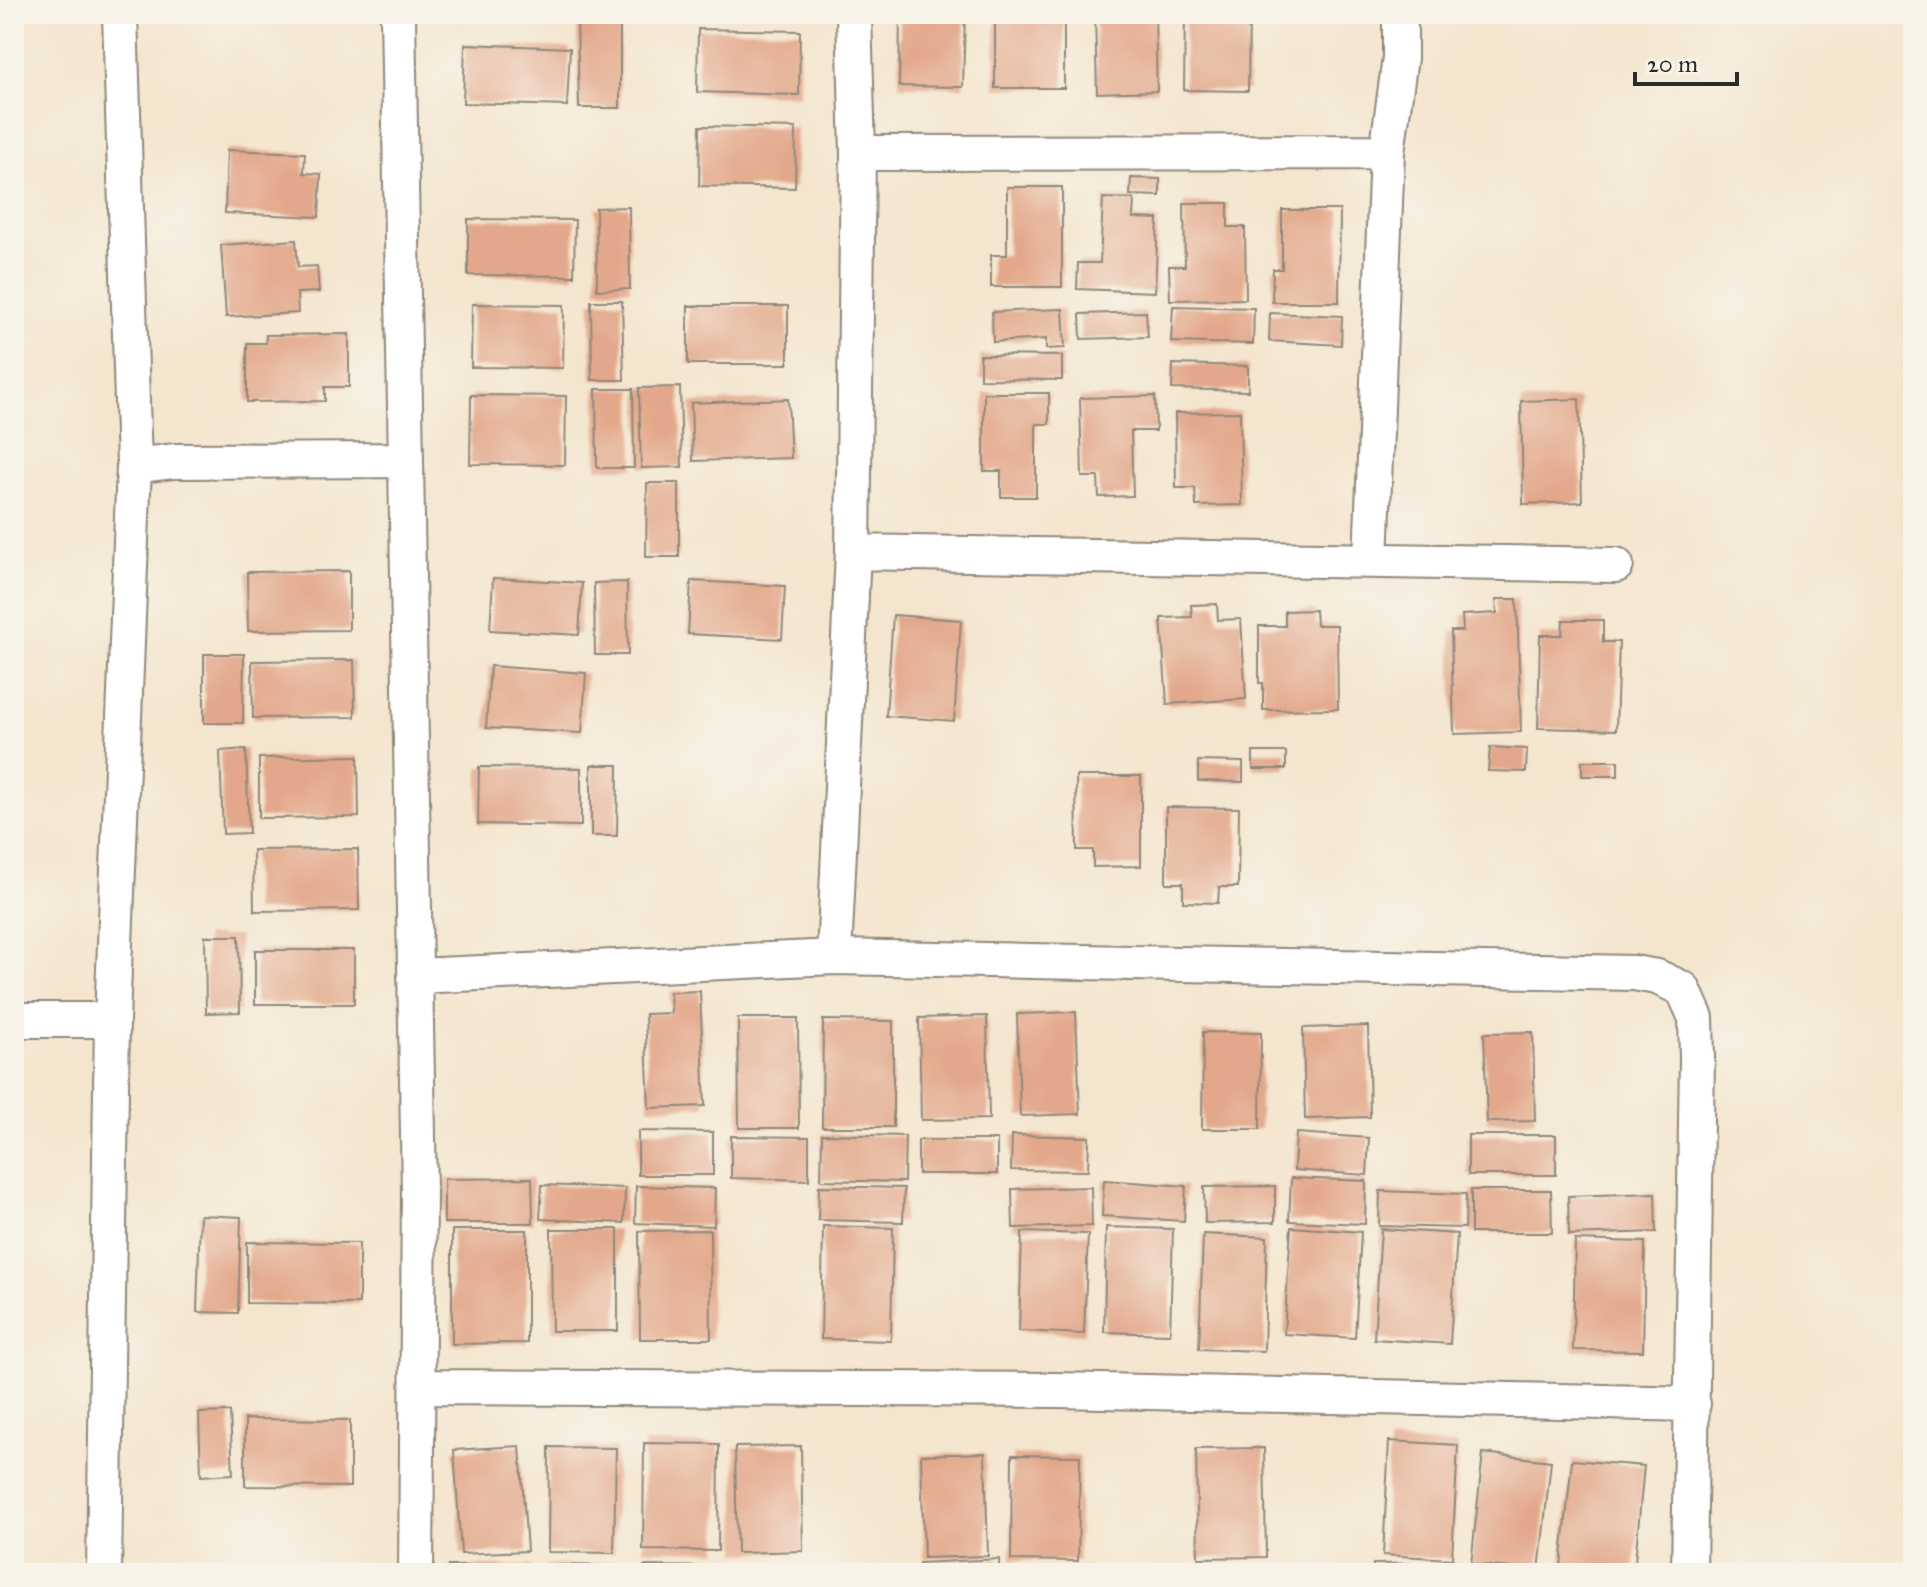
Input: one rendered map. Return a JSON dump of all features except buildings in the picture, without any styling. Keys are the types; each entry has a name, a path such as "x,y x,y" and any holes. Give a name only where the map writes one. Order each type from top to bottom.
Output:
{"street":[{"path":"104,1573 112,1020 134,466 120,14"},
{"path":"398,14 419,1191 416,1573"},
{"path":"834,957 853,552 858,153 854,14"},
{"path":"1371,560 1387,152 1400,58 1400,14"},
{"path":"858,153 1387,152"},
{"path":"134,466 174,461 406,460"},
{"path":"853,552 1616,565"},
{"path":"415,976 834,957 1620,972 1657,977 1683,989 1696,1018 1697,1045 1689,1573"},
{"path":"14,1020 112,1020"},
{"path":"418,1387 1057,1390 1693,1404"}]}
